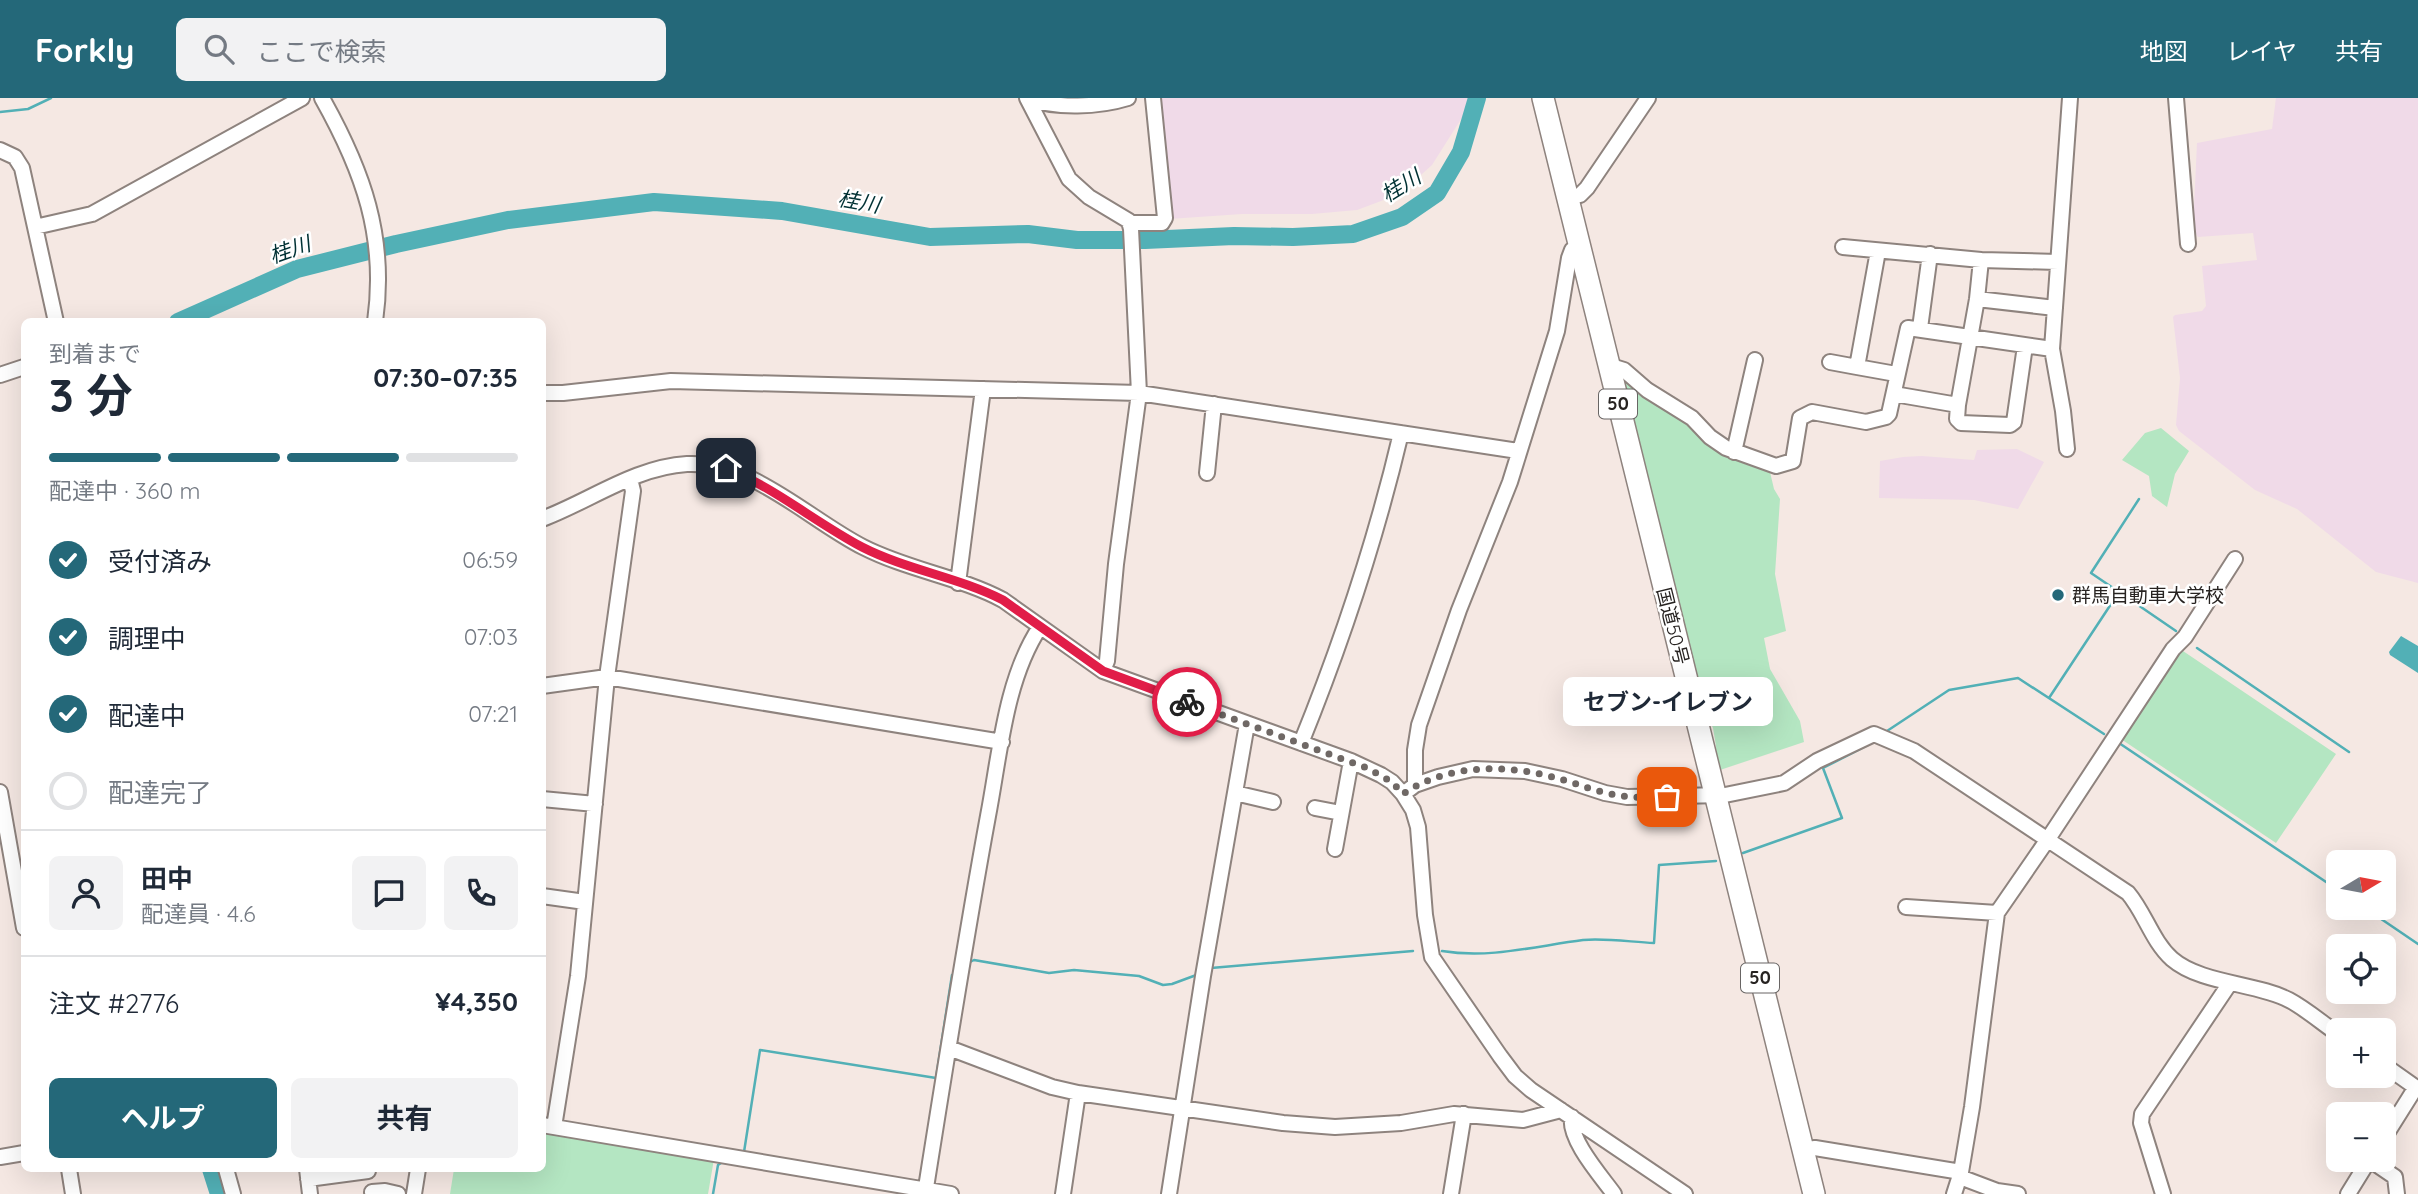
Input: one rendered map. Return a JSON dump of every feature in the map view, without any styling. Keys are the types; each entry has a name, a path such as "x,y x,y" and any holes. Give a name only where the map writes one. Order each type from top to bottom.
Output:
{"highway":[{"name":"国道50号","path":"1543,98 1814,1194"}],"street":[{"path":"35,227 92,214 302,98"},
{"path":"322,98 358,171 368,201 376,237 378,266 375,318"},
{"path":"1027,98 1061,104 1128,98"},
{"path":"1027,98 1069,178 1089,197 1129,221 1130,226 1139,393 1116,564 1107,661 1103,671"},
{"path":"1130,226 1162,223 1165,218 1153,98"},
{"path":"1567,198 1580,195 1587,188 1648,98"},
{"path":"2067,449 2052,349 2070,98"},
{"path":"2176,98 2188,244"},
{"path":"0,150 15,157 22,168 55,318"},
{"path":"1579,247 1572,250 1569,258 1557,331 1510,482 1459,610 1419,725 1409,789 1418,827 1430,948 1436,966 1515,1076 1531,1090 1685,1194"},
{"path":"1843,247 1981,260 2058,262"},
{"path":"1857,367 1878,251"},
{"path":"1920,328 1930,254"},
{"path":"1981,260 1977,299 1958,405 1957,419 1961,423 2010,425 2014,422 2025,346"},
{"path":"1977,299 2055,308"},
{"path":"1608,365 1624,370 1662,401 1692,418 1710,437 1734,452 1776,466 1793,461 1800,418 1812,412 1866,422 1889,414 1906,331 1912,327 2052,349"},
{"path":"1734,452 1755,360"},
{"path":"1830,362 1896,374"},
{"path":"0,374 21,368"},
{"path":"546,393 671,381 1139,393 1518,451"},
{"path":"958,583 983,389"},
{"path":"1894,394 1958,405"},
{"path":"1207,473 1214,404"},
{"path":"1301,743 1332,667 1351,610 1401,433"},
{"path":"546,517 630,479 667,467 700,464 726,468 759,484 862,547 908,567 1003,600 1103,671 1351,761 1409,789 1437,777 1474,769 1541,774 1627,797 1725,795 1784,783 1817,761 1874,734 1914,751 2128,892 2137,903 2154,936 2171,958 2189,970 2288,999 2326,1026"},
{"path":"630,479 633,491 607,677 578,976 548,1126 925,1192 951,1194"},
{"path":"1954,1194 1960,1175 1973,1095 1997,913 2235,559"},
{"path":"925,1192 1002,741 1018,669 1040,627"},
{"path":"546,685 607,677 1002,741"},
{"path":"1169,1194 1247,724"},
{"path":"1335,849 1351,761"},
{"path":"0,792 6,862 21,917"},
{"path":"1235,793 1273,802"},
{"path":"546,799 595,804"},
{"path":"1315,808 1341,813"},
{"path":"546,897 585,902"},
{"path":"1906,907 1997,913"},
{"path":"2163,1194 2141,1118 2230,983"},
{"path":"948,1048 1052,1087 1078,1093 1283,1123 1335,1127 1401,1123 1441,1115 1464,1114 1523,1120 1566,1114"},
{"path":"2396,1073 2417,1088 2396,1120"},
{"path":"1063,1194 1078,1093"},
{"path":"1451,1194 1464,1114"},
{"path":"1566,1114 1572,1129 1614,1194"},
{"path":"1803,1150 1815,1148 1960,1175 1997,1191 2018,1194"},
{"path":"0,1157 21,1154"},
{"path":"69,1172 73,1194"},
{"path":"227,1172 233,1194"},
{"path":"310,1194 307,1174 338,1172"},
{"path":"368,1172 372,1193 385,1191 398,1194"},
{"path":"414,1194 418,1172"},
{"path":"2348,1194 2362,1172"},
{"path":"2388,1172 2395,1177 2397,1194"}],"shaded area":[{"path":"1155,98 1469,98 1463,116 1432,165 1402,192 1381,201 1357,210 1312,214 1242,214 1169,219"},
{"path":"2276,98 2418,98 2418,583 2376,572 2297,509 2255,490 2179,431 2176,425 2180,378 2173,317 2202,311 2206,306 2202,266 2257,260 2253,233 2198,237 2193,229 2197,143 2272,129"},
{"path":"2017,449 2044,462 2018,509 1974,500 1879,498 1880,461 1922,456 1974,460 1977,450"}],"green space":[{"path":"1620,376 1770,472 1774,489 1780,499 1775,574 1786,631 1764,638 1770,669 1800,721 1804,742 1717,771 1713,728 1698,694"},
{"path":"2161,428 2189,451 2175,474 2167,507 2152,496 2149,476 2122,460 2145,433"},
{"path":"2179,651 2183,651 2336,754 2276,843 2121,739"},
{"path":"546,1132 714,1159 708,1194 450,1194 454,1172 546,1172"}],"water":[{"path":"2401,636 2418,646 2418,673 2390,655 2389,652"}],"waterway":[{"path":"0,112 28,109 51,98"},
{"name":"桂川","path":"187,318 297,269 396,244 508,220 654,202 782,211 930,237 1028,234 1077,240 1145,240 1353,234 1402,217 1437,193 1461,152 1477,98"},
{"path":"2119,592 2091,573 2139,499"},
{"path":"2049,698 2119,592 2176,631"},
{"path":"2197,648 2349,752"},
{"path":"1887,731 1949,690 2018,678 2104,734"},
{"path":"2119,743 2326,882"},
{"path":"1743,853 1842,818 1823,768 1868,745"},
{"path":"1442,951 1495,953 1583,940 1654,943 1659,865 1716,861"},
{"path":"2383,920 2418,944"},
{"path":"1211,968 1413,951"},
{"path":"970,962 974,960 1049,973 1074,970 1139,976 1163,985 1199,974"},
{"path":"744,1152 760,1050 936,1078 952,975"},
{"path":"713,1194 718,1165 724,1161"},
{"name":"桂川","path":"212,1172 219,1194"}],"way so far":[{"path":"1187,702 1367,768 1392,782 1403,794 1415,785 1437,777 1474,769 1525,771 1627,797 1667,797"}],"place":[{"name":"群馬自動車大学校","path":"2058,595"},
{"name":"セブン-イレブン","path":"1667,797"}],"route":[{"path":"726,468 753,480 862,547 908,567 1003,600 1088,663 1103,671 1187,702"}]}
